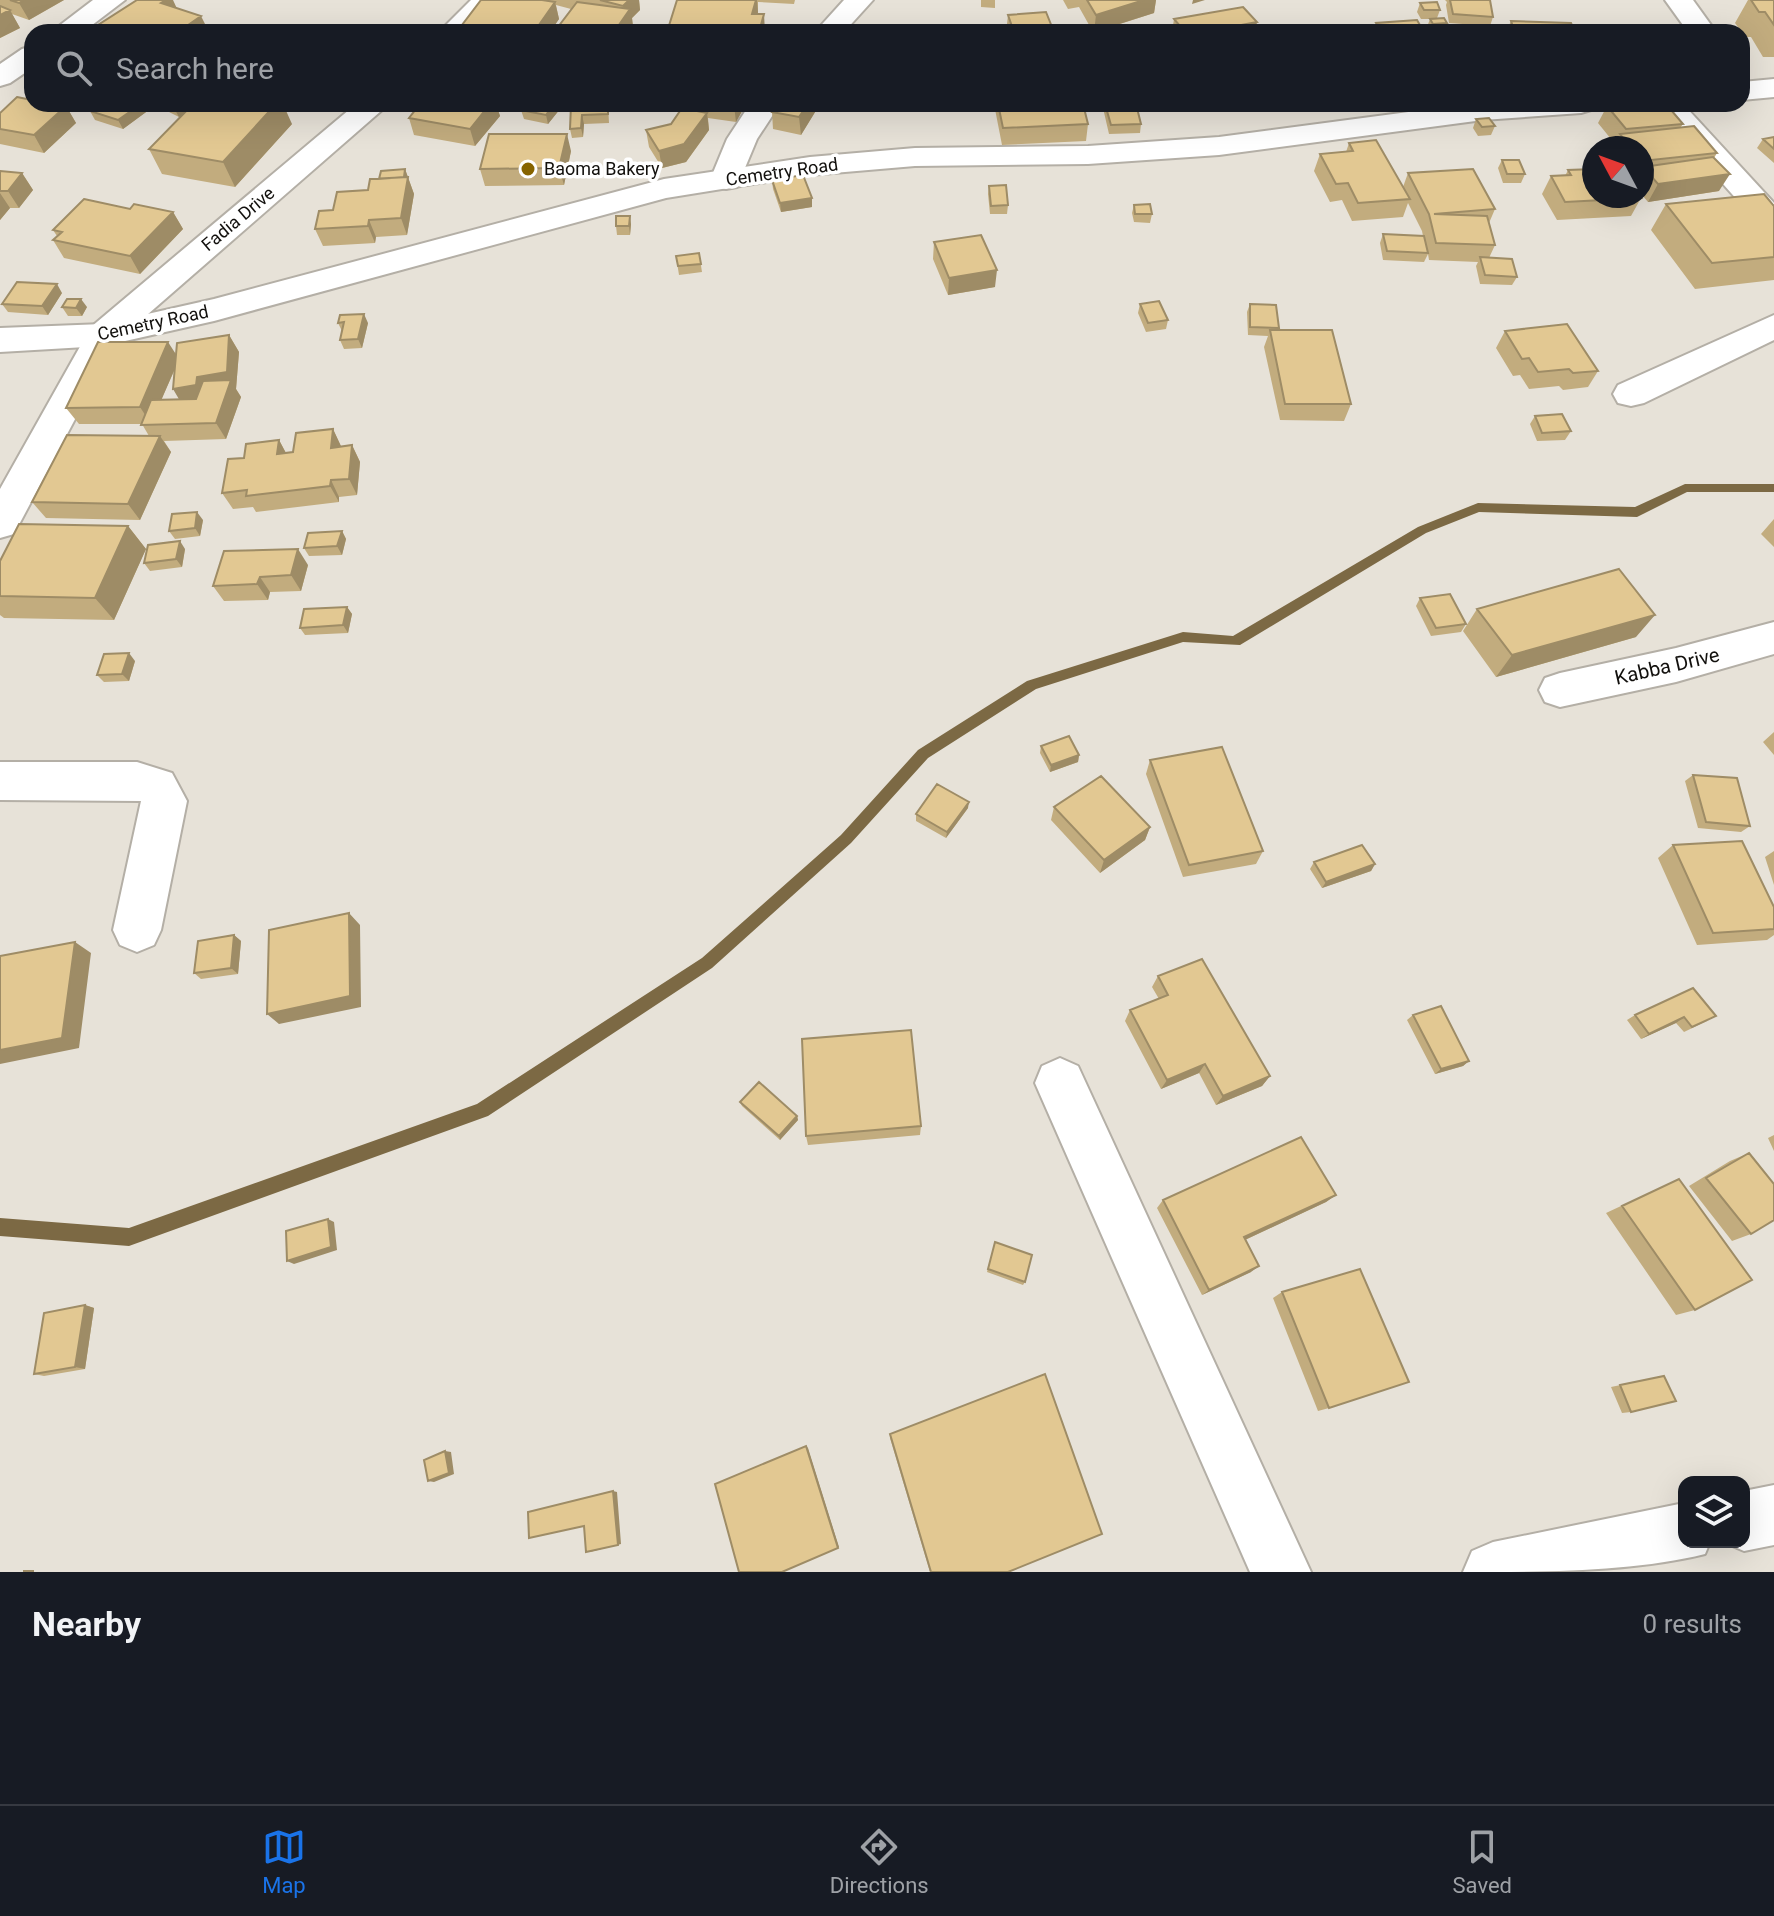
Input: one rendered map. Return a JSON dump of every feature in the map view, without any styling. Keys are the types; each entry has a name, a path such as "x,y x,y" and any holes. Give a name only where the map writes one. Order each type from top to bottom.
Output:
{"street":[{"path":"76,24 111,0"},
{"path":"462,24 487,0"},
{"path":"836,24 859,0"},
{"path":"1679,0 1696,24"},
{"path":"0,77 24,60"},
{"path":"1750,90 1774,88"},
{"name":"Fadia Drive","path":"103,335 365,112"},
{"path":"726,180 742,139 760,112"},
{"name":"Cemetry Road","path":"0,340 103,335 214,310 664,189 810,166 915,157 1088,155 1219,146 1469,112"},
{"path":"1674,112 1774,222"},
{"path":"1631,394 1774,326"},
{"path":"0,524 103,335"},
{"name":"Kabba Drive","path":"1560,690 1676,665 1774,638"},
{"path":"0,781 137,781 156,786 165,801 137,930"},
{"path":"1060,1083 1281,1572"},
{"path":"1750,1520 1774,1515"},
{"path":"1493,1572 1678,1534"}],"building":[{"path":"137,0 166,0 161,3 201,16 190,24 100,24"},
{"path":"481,0 555,2 540,24 463,24"},
{"path":"600,0 629,0 623,6"},
{"path":"677,0 756,0 752,14 764,14 761,24 670,24"},
{"path":"1087,0 1144,0 1096,15"},
{"path":"1450,0 1490,0 1493,17 1453,14"},
{"path":"1751,0 1774,0 1774,25 1765,12 1759,12"},
{"path":"577,2 630,9 620,24 560,24"},
{"path":"1437,2 1440,10 1424,10 1420,3"},
{"path":"0,6 10,10 0,15"},
{"path":"1243,7 1257,22 1178,24 1174,19"},
{"path":"1046,12 1051,24 1011,24 1008,15"},
{"path":"1444,18 1447,23 1433,24 1430,19"},
{"path":"1417,20 1419,24 1377,24"},
{"path":"1511,21 1571,24 1512,24"},
{"path":"17,97 24,98 24,112 59,112 34,135 0,129 0,113"},
{"path":"93,112 130,112 118,120"},
{"path":"185,112 269,112 223,162 149,149"},
{"path":"414,112 484,112 470,129 409,118"},
{"path":"571,112 608,112 582,115 581,128 570,129"},
{"path":"679,112 707,113 684,144 659,151 646,130 671,124"},
{"path":"772,112 802,112 799,117"},
{"path":"1000,112 1085,112 1088,124 1003,128"},
{"path":"1107,112 1138,112 1141,124 1111,125"},
{"path":"1612,112 1673,112 1683,124 1626,129"},
{"path":"1489,118 1495,126 1482,127 1476,119"},
{"path":"1694,126 1717,153 1654,160 1654,136 1620,134"},
{"path":"489,134 567,134 559,168 480,169"},
{"path":"1774,137 1774,149 1763,139"},
{"path":"1376,140 1410,199 1358,203 1348,183 1336,184 1320,154 1353,151 1349,143"},
{"path":"1713,157 1730,174 1658,184 1654,179 1654,165"},
{"path":"1502,160 1519,160 1525,174 1507,174"},
{"path":"405,169 404,177 379,179 381,171"},
{"path":"1473,169 1495,209 1434,214 1487,216 1495,245 1436,243 1429,214 1408,173"},
{"path":"1582,169 1582,201 1565,202 1551,176 1571,175 1568,170"},
{"path":"0,171 22,173 8,191 0,191"},
{"path":"803,175 812,198 780,203 772,180"},
{"path":"408,177 401,218 369,220 368,226 315,229 319,211 333,210 337,192 368,190 370,179"},
{"path":"1006,185 1008,205 991,206 989,186"},
{"path":"1764,194 1774,206 1774,257 1712,263 1666,204"},
{"path":"84,199 130,209 134,204 173,212 130,256 53,240 62,232 53,230"},
{"path":"1150,204 1152,214 1135,214 1134,205"},
{"path":"616,216 630,216 629,226 616,226"},
{"path":"1383,234 1424,236 1428,253 1387,251"},
{"path":"981,235 997,270 949,278 934,242"},
{"path":"699,253 701,264 678,266 676,256"},
{"path":"1480,257 1512,259 1517,277 1485,275"},
{"path":"17,282 57,284 42,306 2,304"},
{"path":"67,299 81,299 76,308 62,307"},
{"path":"1159,301 1168,320 1148,323 1140,304"},
{"path":"1250,304 1276,305 1279,328 1250,327"},
{"path":"364,314 358,339 340,340 344,322 338,323 340,315"},
{"path":"1567,324 1598,371 1573,373 1569,369 1538,372 1529,358 1522,359 1505,331"},
{"path":"1270,330 1332,330 1351,404 1285,404"},
{"path":"229,335 227,372 197,377 196,385 173,389 177,343"},
{"path":"98,342 168,342 140,407 66,408"},
{"path":"231,380 216,423 141,425 151,400 196,399 203,381"},
{"path":"1562,414 1571,431 1542,433 1535,416"},
{"path":"333,429 331,448 352,445 349,479 331,480 330,486 246,496 247,490 222,493 228,459 244,458 246,444 279,440 277,454 293,452 296,433"},
{"path":"67,435 160,436 128,504 32,502"},
{"path":"197,512 195,528 169,531 172,514"},
{"path":"19,524 128,526 95,598 0,596 0,561"},
{"path":"342,531 337,546 304,548 308,533"},
{"path":"180,541 176,559 144,563 148,545"},
{"path":"298,549 291,575 260,577 257,584 213,586 224,551"},
{"path":"1619,569 1655,615 1512,655 1477,609"},
{"path":"1450,594 1466,624 1436,628 1420,598"},
{"path":"347,607 343,625 300,628 304,609"},
{"path":"129,653 122,674 97,675 104,654"},
{"path":"1069,736 1079,755 1051,765 1041,746"},
{"path":"1222,747 1263,851 1189,865 1150,760"},
{"path":"1693,775 1737,778 1750,826 1706,822"},
{"path":"1101,776 1150,827 1104,860 1054,807"},
{"path":"937,784 969,802 947,832 916,814"},
{"path":"1742,841 1774,907 1774,929 1713,933 1673,845"},
{"path":"1362,845 1375,864 1326,882 1314,862"},
{"path":"349,913 350,996 267,1014 269,930"},
{"path":"234,935 231,968 194,973 198,941"},
{"path":"75,942 62,1038 0,1050 0,956"},
{"path":"1202,959 1270,1076 1223,1096 1205,1064 1167,1080 1130,1010 1168,995 1158,976"},
{"path":"1693,988 1716,1016 1692,1027 1684,1017 1649,1034 1635,1015"},
{"path":"1441,1006 1469,1061 1441,1069 1413,1015"},
{"path":"911,1030 921,1126 806,1136 802,1039"},
{"path":"759,1082 797,1116 779,1136 740,1102"},
{"path":"1301,1137 1336,1195 1244,1237 1259,1266 1209,1290 1163,1200"},
{"path":"1749,1153 1774,1184 1774,1220 1751,1234 1706,1178"},
{"path":"1679,1179 1752,1280 1695,1310 1622,1206"},
{"path":"328,1219 331,1247 287,1261 286,1231"},
{"path":"995,1242 1032,1255 1025,1282 988,1269"},
{"path":"1360,1269 1409,1382 1329,1408 1282,1292"},
{"path":"85,1305 75,1367 34,1374 44,1313"},
{"path":"1045,1374 1102,1534 1008,1572 931,1572 890,1434"},
{"path":"1664,1376 1676,1401 1631,1412 1620,1385"},
{"path":"806,1446 838,1548 782,1572 739,1572 715,1484"},
{"path":"445,1451 449,1473 428,1481 424,1460"},
{"path":"613,1491 618,1545 586,1552 584,1526 529,1538 528,1512"}],"waterway":[{"path":"0,1227 129,1237 482,1110 707,963 846,839 923,754 1032,685 1183,637 1235,641 1422,530 1478,507 1637,512 1685,488 1774,488"}],"place":[{"name":"Baoma Bakery","path":"528,169"}]}
